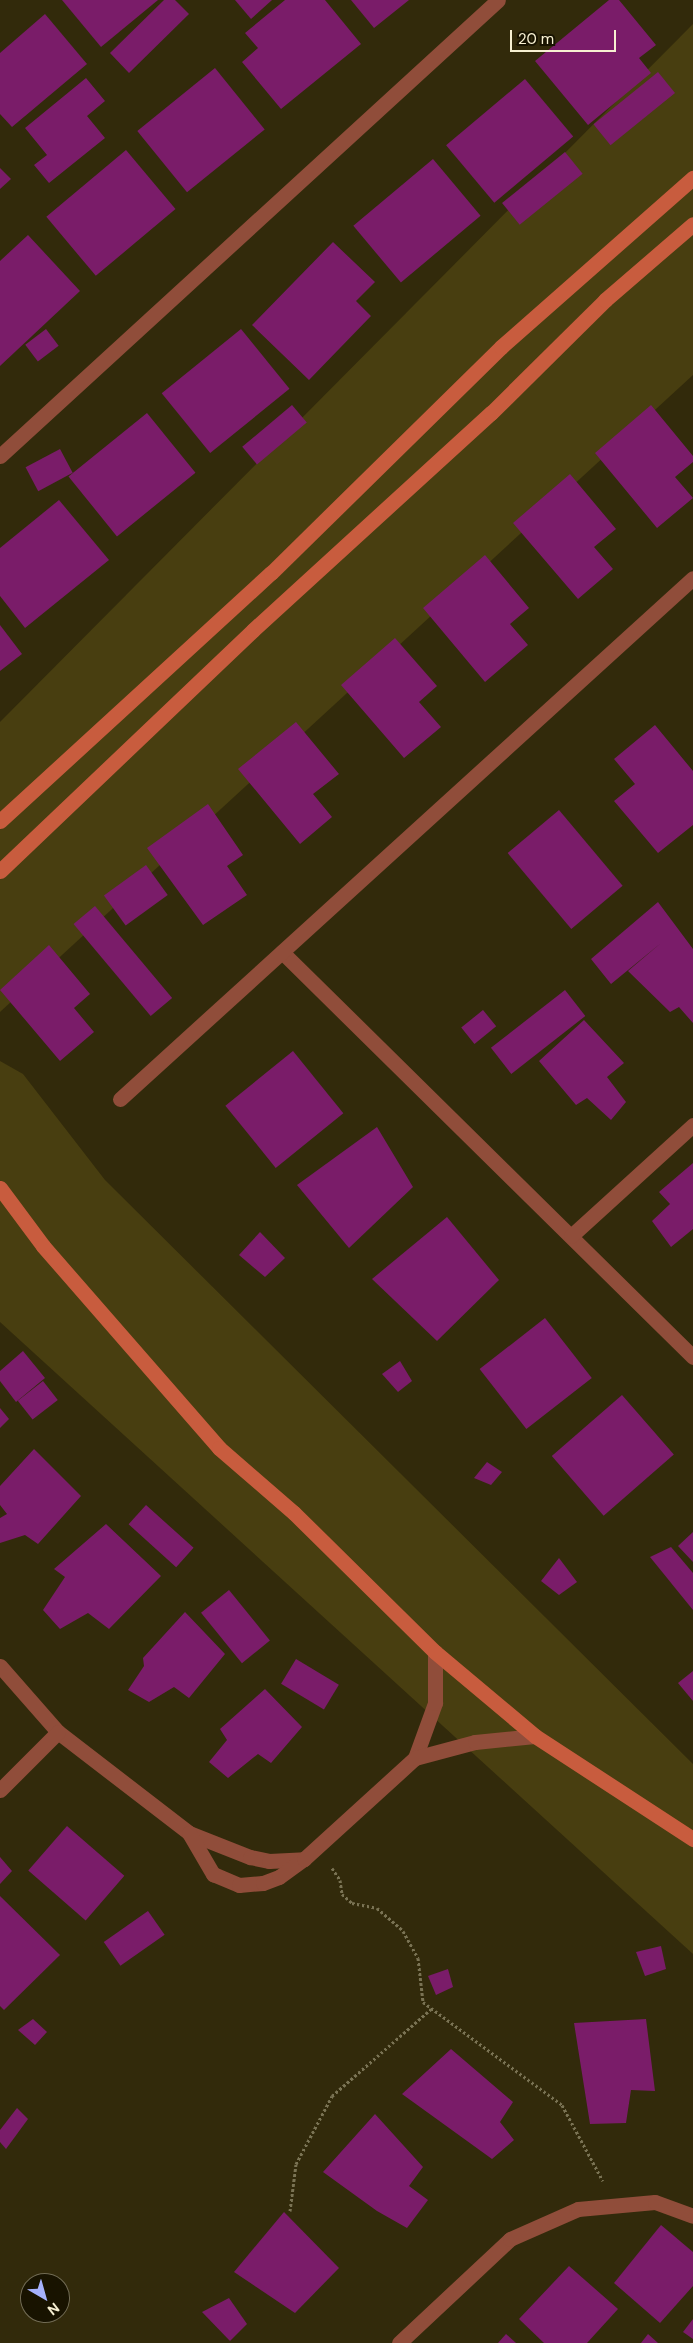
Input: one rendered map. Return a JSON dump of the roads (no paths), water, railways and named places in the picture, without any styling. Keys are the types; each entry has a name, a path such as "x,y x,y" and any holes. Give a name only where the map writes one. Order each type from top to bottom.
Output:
{"street":[{"path":"0,456 498,0"},
{"path":"0,821 271,573 501,347 693,178"},
{"path":"0,872 253,630 491,413 605,300 693,224"},
{"path":"120,1100 693,578"},
{"path":"282,952 693,1357"},
{"path":"571,1236 693,1124"},
{"path":"0,1188 43,1246 219,1448 294,1513 434,1652 535,1736 693,1840"},
{"path":"416,1758 436,1703 434,1652"},
{"path":"0,1666 58,1732 189,1833 250,1857 269,1861 304,1859"},
{"path":"0,1790 58,1732"},
{"path":"189,1833 213,1874 239,1885 279,1877 304,1859 416,1758 475,1742 535,1736"},
{"path":"399,2343 510,2239 578,2209 655,2202 693,2216"}]}
